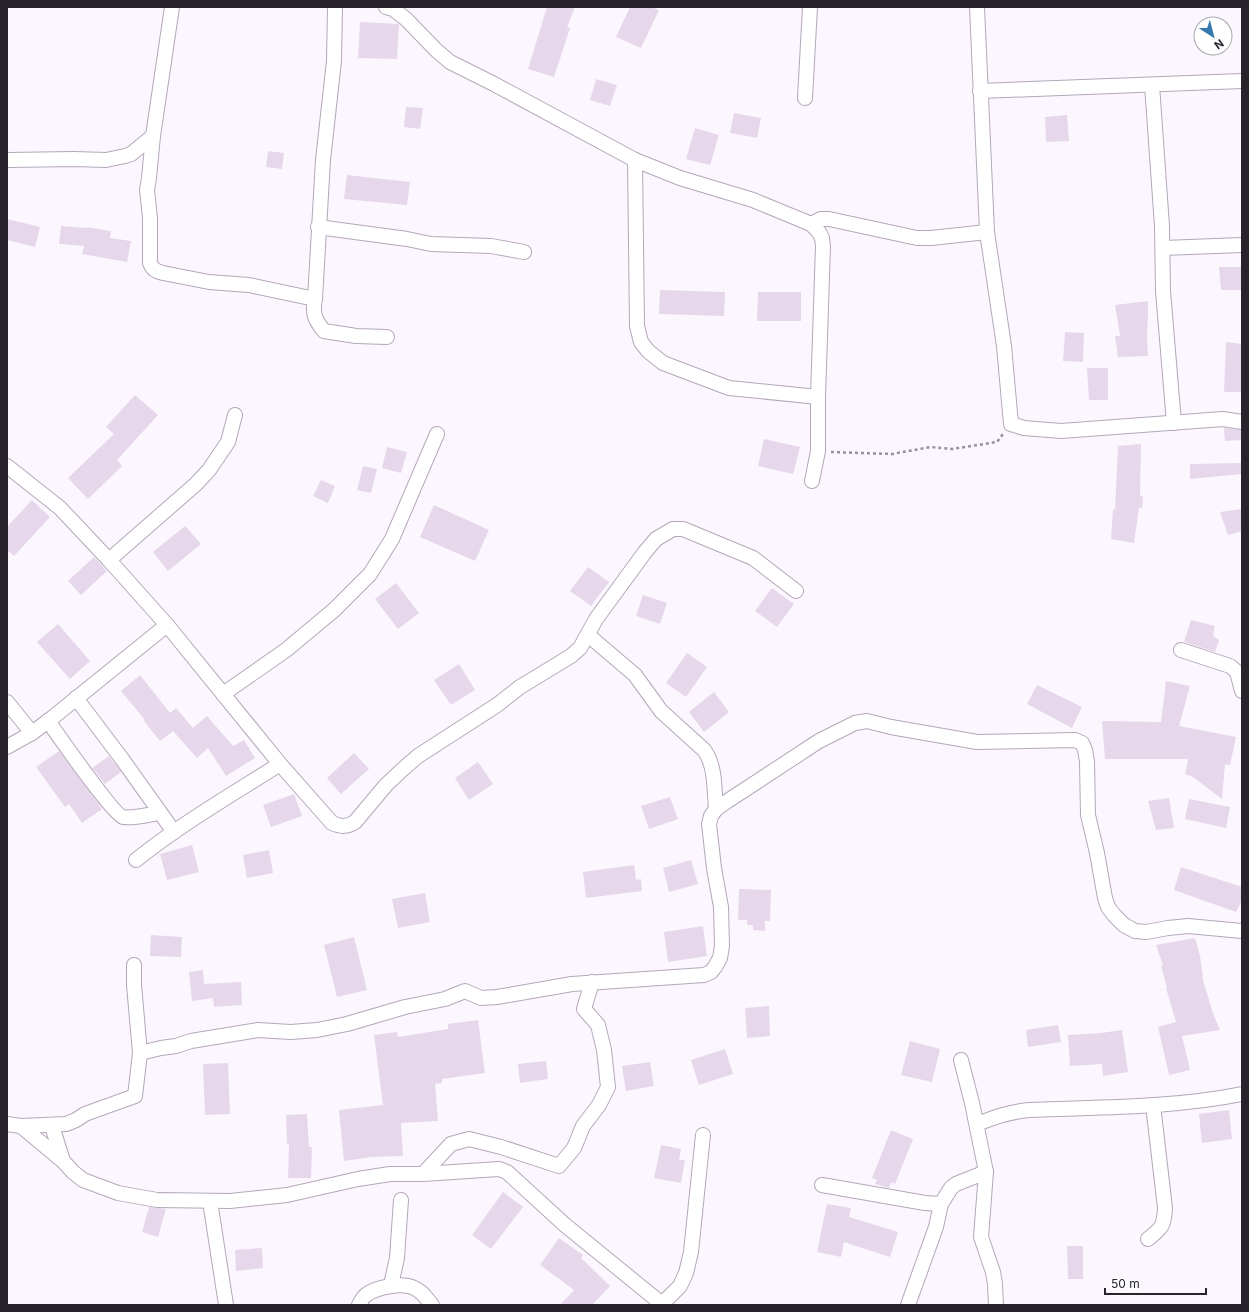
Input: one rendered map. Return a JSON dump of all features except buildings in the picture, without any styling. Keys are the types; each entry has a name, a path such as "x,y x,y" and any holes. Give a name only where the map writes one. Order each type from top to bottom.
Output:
{"street":[{"path":"172,7 153,136 147,190 150,218 150,263 156,271 162,273 209,282 249,285 315,299"},
{"path":"335,7 334,61 323,160 318,228 315,299 313,307 315,320 324,331 356,336 387,337"},
{"path":"386,7 393,9 406,19 436,50 450,62 635,160 687,180 753,200 810,224 819,232 822,238 823,246 818,397 818,451 812,481"},
{"path":"806,98 810,7"},
{"path":"977,7 987,232 1004,346 1011,424 1024,428 1061,432 1223,419 1242,422"},
{"path":"980,91 1242,81"},
{"path":"1152,85 1162,248 1163,291 1174,423"},
{"path":"8,160 74,158 106,160 131,154 153,136"},
{"path":"635,160 637,326 641,342 648,351 663,363 729,388 818,397"},
{"path":"810,224 829,219 917,238 987,232"},
{"path":"318,228 407,239 431,244 491,246 524,252"},
{"path":"1162,248 1242,246"},
{"path":"109,560 196,484 209,470 228,442 235,415"},
{"path":"223,694 286,650 334,610 370,574 392,539 437,434"},
{"path":"7,466 60,508 109,560 167,625 280,764 332,823 339,826 349,826 355,822 386,785 418,756 497,705 520,687 571,656 580,648 588,636 596,619 645,552 656,539 664,533 673,529 683,529 753,558 796,591"},
{"path":"7,747 32,733 48,721 167,625"},
{"path":"588,636 635,675 661,710 704,750 712,764 716,809"},
{"path":"1182,650 1230,666 1237,672 1242,691"},
{"path":"76,698 174,832"},
{"path":"7,702 32,733"},
{"path":"48,721 119,815 128,817 160,813"},
{"path":"140,1053 191,1041 258,1030 291,1032 317,1030 347,1024 445,999 465,991 481,998 572,984 704,975 712,972 720,958 722,946 721,907 714,868 709,824 711,816 716,809 819,742 855,723 867,721 891,727 977,742 1075,740 1082,743 1085,750 1088,815 1105,898 1114,915 1124,925 1135,931 1146,932 1188,926 1242,931"},
{"path":"136,860 154,845 280,764"},
{"path":"14,1125 52,1126 66,1124 85,1114 134,1096 140,1053 134,985 134,965"},
{"path":"423,1174 451,1144 469,1139 501,1147 558,1166 562,1162 574,1148 583,1126 599,1104 608,1087 604,1050 598,1025 584,1009 592,982"},
{"path":"961,1060 977,1124 986,1172 980,1237 993,1272 996,1305"},
{"path":"977,1124 1001,1114 1013,1111 1153,1104 1220,1098 1242,1094"},
{"path":"1148,1239 1159,1230 1164,1221 1165,1208 1153,1104"},
{"path":"14,1125 63,1161 82,1180 118,1193 157,1200 230,1201 287,1195 358,1179 390,1174 423,1174 500,1169 507,1172 565,1225 662,1304 680,1286 686,1273 692,1252 703,1135"},
{"path":"52,1126 63,1161"},
{"path":"908,1305 932,1238 941,1204 951,1188 956,1184 986,1172"},
{"path":"822,1185 925,1203 941,1204"},
{"path":"391,1285 397,1258 401,1200"},
{"path":"210,1201 226,1305"},
{"path":"359,1305 367,1294 391,1285 408,1285 416,1288 432,1305"}],"path":[{"path":"818,451 892,454 931,447 952,449 970,447 997,442 1011,424"}]}
